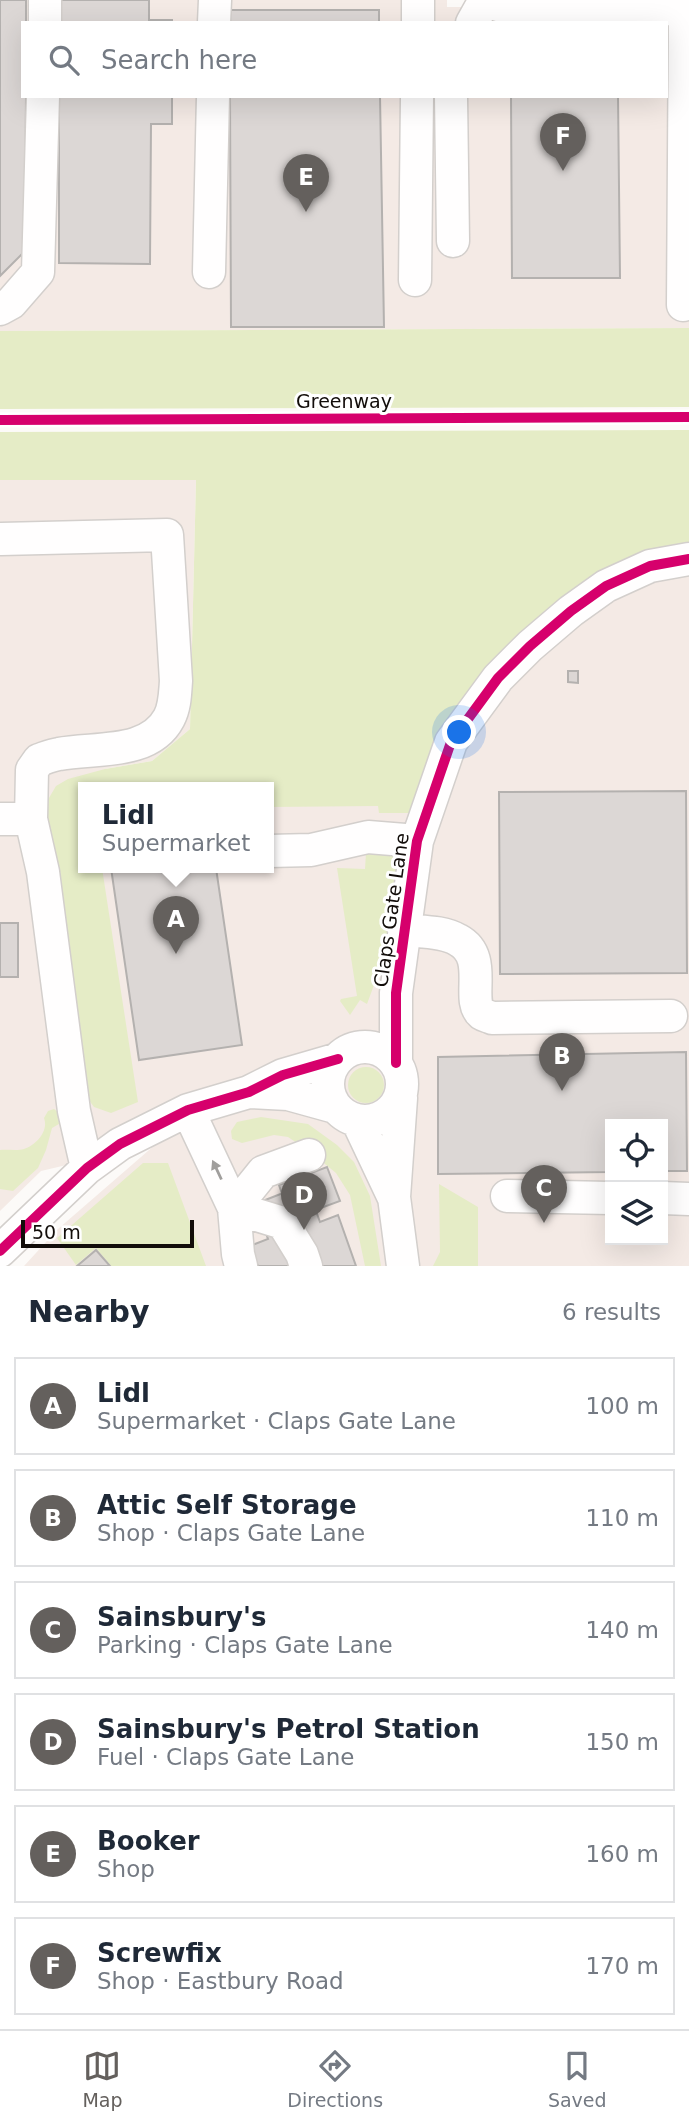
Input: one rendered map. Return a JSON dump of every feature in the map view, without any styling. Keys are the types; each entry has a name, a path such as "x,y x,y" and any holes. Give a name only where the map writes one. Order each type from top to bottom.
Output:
{"street":[{"path":"45,0 45,21"},
{"path":"214,21 215,0"},
{"path":"418,0 418,21"},
{"path":"473,21 486,0 515,10 687,9 683,305"},
{"path":"0,309 11,303 38,272 43,98"},
{"path":"209,272 213,98"},
{"path":"415,280 417,98"},
{"path":"451,98 453,241"},
{"path":"1,539 167,535 176,681 174,705 168,720 157,732 126,747 59,754 39,760 32,770 15,819 43,872 74,1111 87,1168"},
{"name":"Claps Gate Lane","path":"394,1197 403,1087 402,1074 396,1062 396,993 416,841 451,742 498,678 550,628 606,586 650,566 689,559"},
{"path":"274,851 311,850 368,837 416,841"},
{"path":"404,930 447,935 460,940 470,949 474,957 476,1005 481,1013 492,1018 671,1016"},
{"name":"Claps Gate Lane","path":"394,1197 347,1114 329,1095 328,1083 331,1070 396,993"},
{"path":"0,1251 87,1168 120,1144 188,1110 249,1092 283,1075 348,1053 373,1048 386,1053 396,1062"},
{"path":"249,1092 288,1094 372,1122 394,1109 401,1098"},
{"path":"188,1110 234,1208 241,1266"},
{"path":"234,1208 263,1172 309,1155"},
{"path":"506,1196 605,1198"},
{"path":"394,1197 403,1266"},
{"path":"668,1198 689,1199"},
{"path":"234,1208 283,1223 302,1254 306,1266"}],"shaded area":[{"path":"0,0 447,0 447,7 464,7 485,21 21,21 21,98 668,98 668,29 689,29 689,328 0,331"},
{"path":"196,479 190,729 152,761 105,769 430,771 492,665 689,549 689,1266 24,1266 58,1229 156,1144 41,1171 0,1211 0,480"}],"green space":[{"path":"689,328 689,407 0,409 0,331"},
{"path":"689,430 689,549 583,590 413,813 379,813 378,806 274,807 274,782 78,782 78,873 103,873 138,1102 111,1113 94,1107 83,1092 46,803 56,786 68,779 152,761 190,729 196,480 0,480 0,432"},
{"path":"366,853 390,854 399,864 385,955 367,1004 360,1000 350,1015 340,1001 357,996 337,868 365,869"},
{"path":"366,1067 378,1073 384,1085 378,1097 366,1103 354,1097 348,1085 354,1073"},
{"path":"54,1109 58,1112 59,1124 52,1128 38,1168 13,1191 0,1189 0,1150 21,1150 33,1144 45,1128 44,1118 48,1111"},
{"path":"261,1117 308,1124 337,1145 354,1162 370,1196 381,1266 365,1266 350,1195 336,1173 288,1137 274,1135 242,1143 232,1139 231,1131 237,1122"},
{"path":"143,1163 168,1163 206,1266 111,1266 96,1248 76,1265 57,1238"},
{"path":"439,1184 478,1207 478,1266 433,1266 440,1252"}],"building":[{"path":"0,0 26,0 26,21 21,21 21,98 26,98 25,251 0,276"},
{"path":"60,0 149,0 149,20 172,20 172,21 60,21"},
{"path":"230,10 379,10 379,21 230,21"},
{"path":"59,98 172,98 172,124 151,124 150,264 59,263"},
{"path":"230,98 380,98 384,327 231,327"},
{"path":"511,98 618,98 620,278 512,278"},
{"path":"568,671 578,671 578,683 568,682"},
{"path":"686,791 687,973 500,974 499,792"},
{"path":"112,873 217,873 242,1045 139,1060"},
{"path":"0,923 18,923 18,977 0,977"},
{"path":"686,1052 687,1171 668,1171 668,1119 605,1119 605,1172 438,1174 438,1057"},
{"path":"327,1167 340,1201 291,1219 279,1185"},
{"path":"306,1184 320,1222 338,1215 356,1266 258,1266 250,1246 268,1239 255,1204"},
{"path":"96,1250 110,1266 77,1266"}],"cycle path":[{"name":"Greenway","path":"0,420 689,417"},
{"path":"396,1063 396,993 417,841 451,742 498,678 571,611 606,586 650,566 689,559"},
{"path":"0,1251 87,1168 120,1144 188,1110 249,1092 283,1075 338,1059"}],"place":[{"name":"Screwfix","path":"563,171"},
{"name":"Booker","path":"306,212"},
{"name":"Lidl","path":"176,954"},
{"name":"Attic Self Storage","path":"562,1091"},
{"name":"Sainsbury's","path":"544,1223"},
{"name":"Sainsbury's Petrol Station","path":"304,1230"}]}
